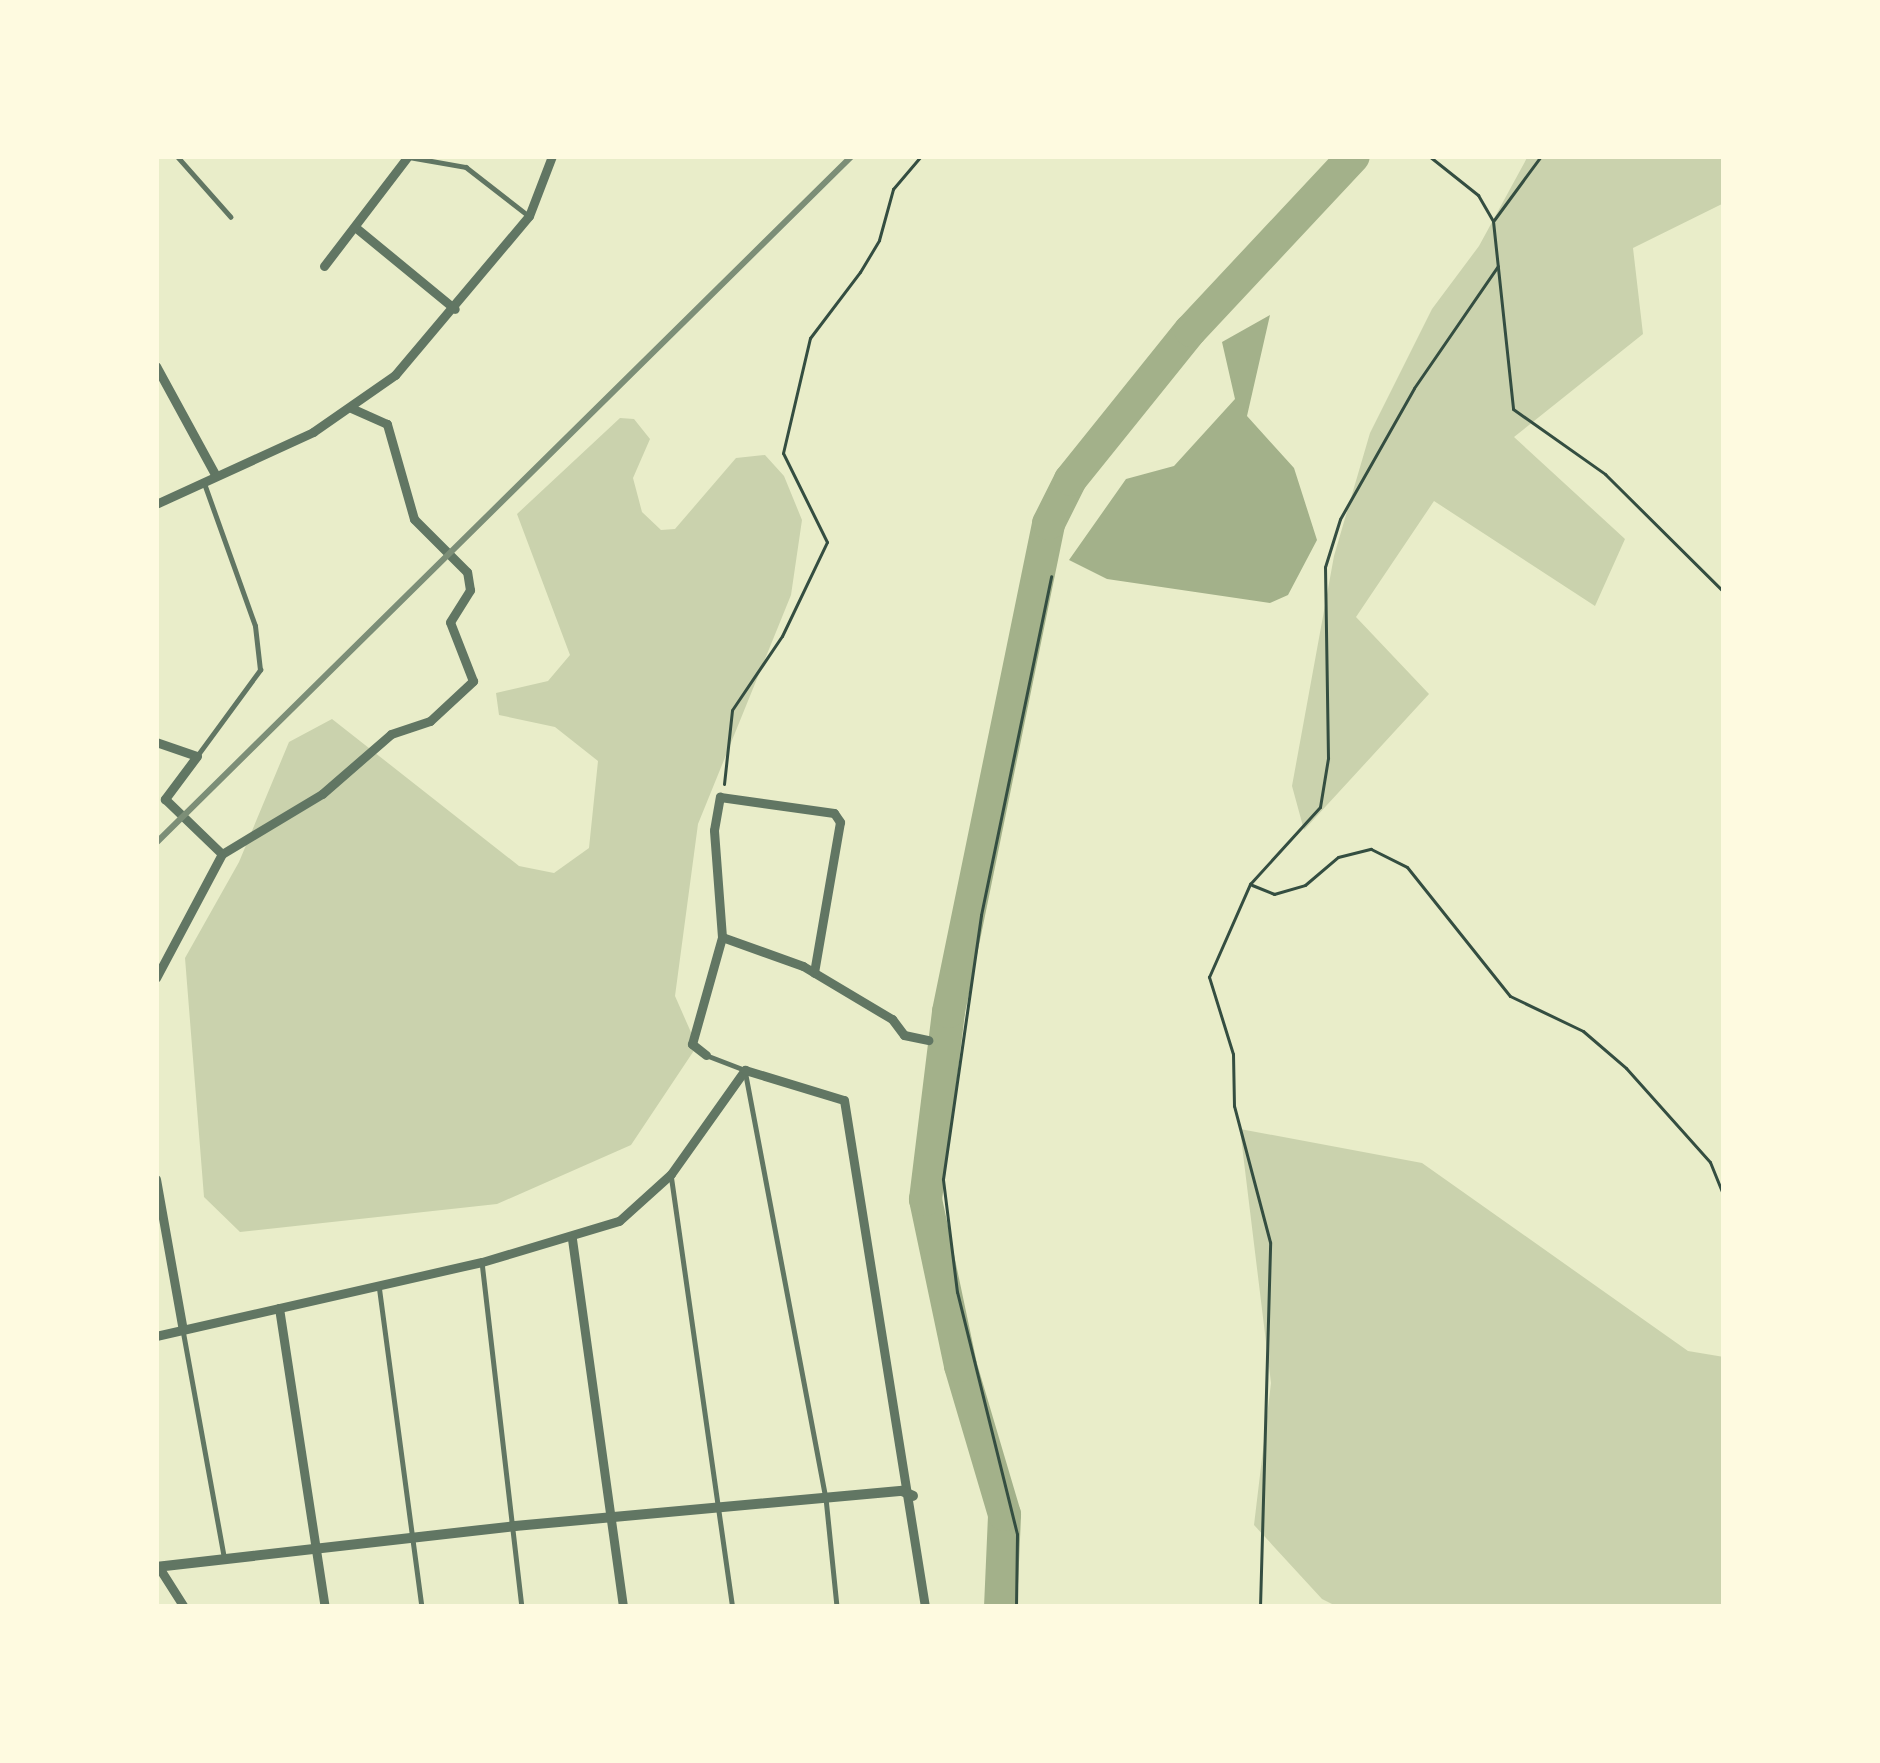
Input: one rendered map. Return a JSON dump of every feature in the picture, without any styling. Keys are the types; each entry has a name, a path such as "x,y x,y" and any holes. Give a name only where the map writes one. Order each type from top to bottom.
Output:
{"street":[{"path":"324,266 408,156"},
{"path":"156,504 351,408 395,375 529,216 552,156"},
{"path":"355,227 455,309"},
{"path":"156,366 215,474"},
{"path":"156,978 222,854 322,794 391,734 430,721 473,681 450,622 470,590 467,572 415,519 388,424 351,408"},
{"path":"156,742 197,756 165,799 222,854"},
{"path":"706,1055 692,1045 722,937 715,830 720,797 834,813 840,822 814,973"},
{"path":"722,937 814,973 892,1019 904,1035 928,1040"},
{"path":"156,1336 482,1262 572,1239 619,1221 670,1174 745,1070 844,1100 913,1496 926,1607"},
{"path":"156,1179 183,1330"},
{"path":"572,1239 623,1607"},
{"path":"279,1308 325,1607"},
{"path":"184,1607 157,1565 902,1490 913,1496"}],"lane":[{"path":"177,156 231,217"},
{"path":"408,156 466,167 529,216"},
{"path":"197,756 260,670 255,626 203,480"},
{"path":"706,1055 745,1070 826,1498 837,1607"},
{"path":"670,1174 733,1607"},
{"path":"482,1262 522,1607"},
{"path":"379,1285 422,1607"},
{"path":"183,1330 224,1559"}],"path":[{"path":"720,797 732,710 782,636 827,542 783,453 810,338 860,272 879,240 893,189 922,156"},
{"path":"1429,156 1478,195 1493,221 1513,409 1605,474 1724,592"},
{"path":"1493,221 1541,156"},
{"path":"1260,1607 1270,1242 1234,1106 1233,1054 1209,977 1250,884 1319,807 1328,758 1325,567 1340,519 1414,388 1498,266"},
{"path":"1016,1607 1017,1534 956,1292 943,1179 980,915 1052,576"},
{"path":"1250,884 1274,894 1304,886 1338,857 1371,849 1407,867 1510,996 1583,1031 1626,1068 1710,1162 1724,1197"}],"shaded area":[{"path":"1528,156 1724,156 1724,203 1633,248 1643,334 1514,437 1625,539 1595,606 1434,501 1356,617 1429,694 1304,830 1292,786 1334,556 1370,433 1432,309 1479,246"},
{"path":"1270,315 1247,416 1294,468 1317,540 1288,595 1270,603 1107,579 1069,560 1126,479 1174,466 1235,399 1222,342"},
{"path":"620,418 634,419 650,439 633,478 642,512 661,530 675,529 736,458 765,455 784,476 802,520 791,595 698,824 675,996 697,1046 631,1145 497,1204 240,1232 204,1197 185,958 239,862 289,742 332,719 519,866 554,873 589,848 598,761 555,727 499,715 496,693 548,681 570,655 517,514"},
{"path":"1240,1129 1422,1163 1688,1351 1724,1357 1724,1607 1338,1607 1322,1599 1254,1525 1271,1383"}],"waterway":[{"path":"1000,1607 1004,1514 960,1365 925,1199 948,1011 1048,523 1070,479 1190,330 1353,156"}],"railway":[{"path":"156,843 852,156"}]}
